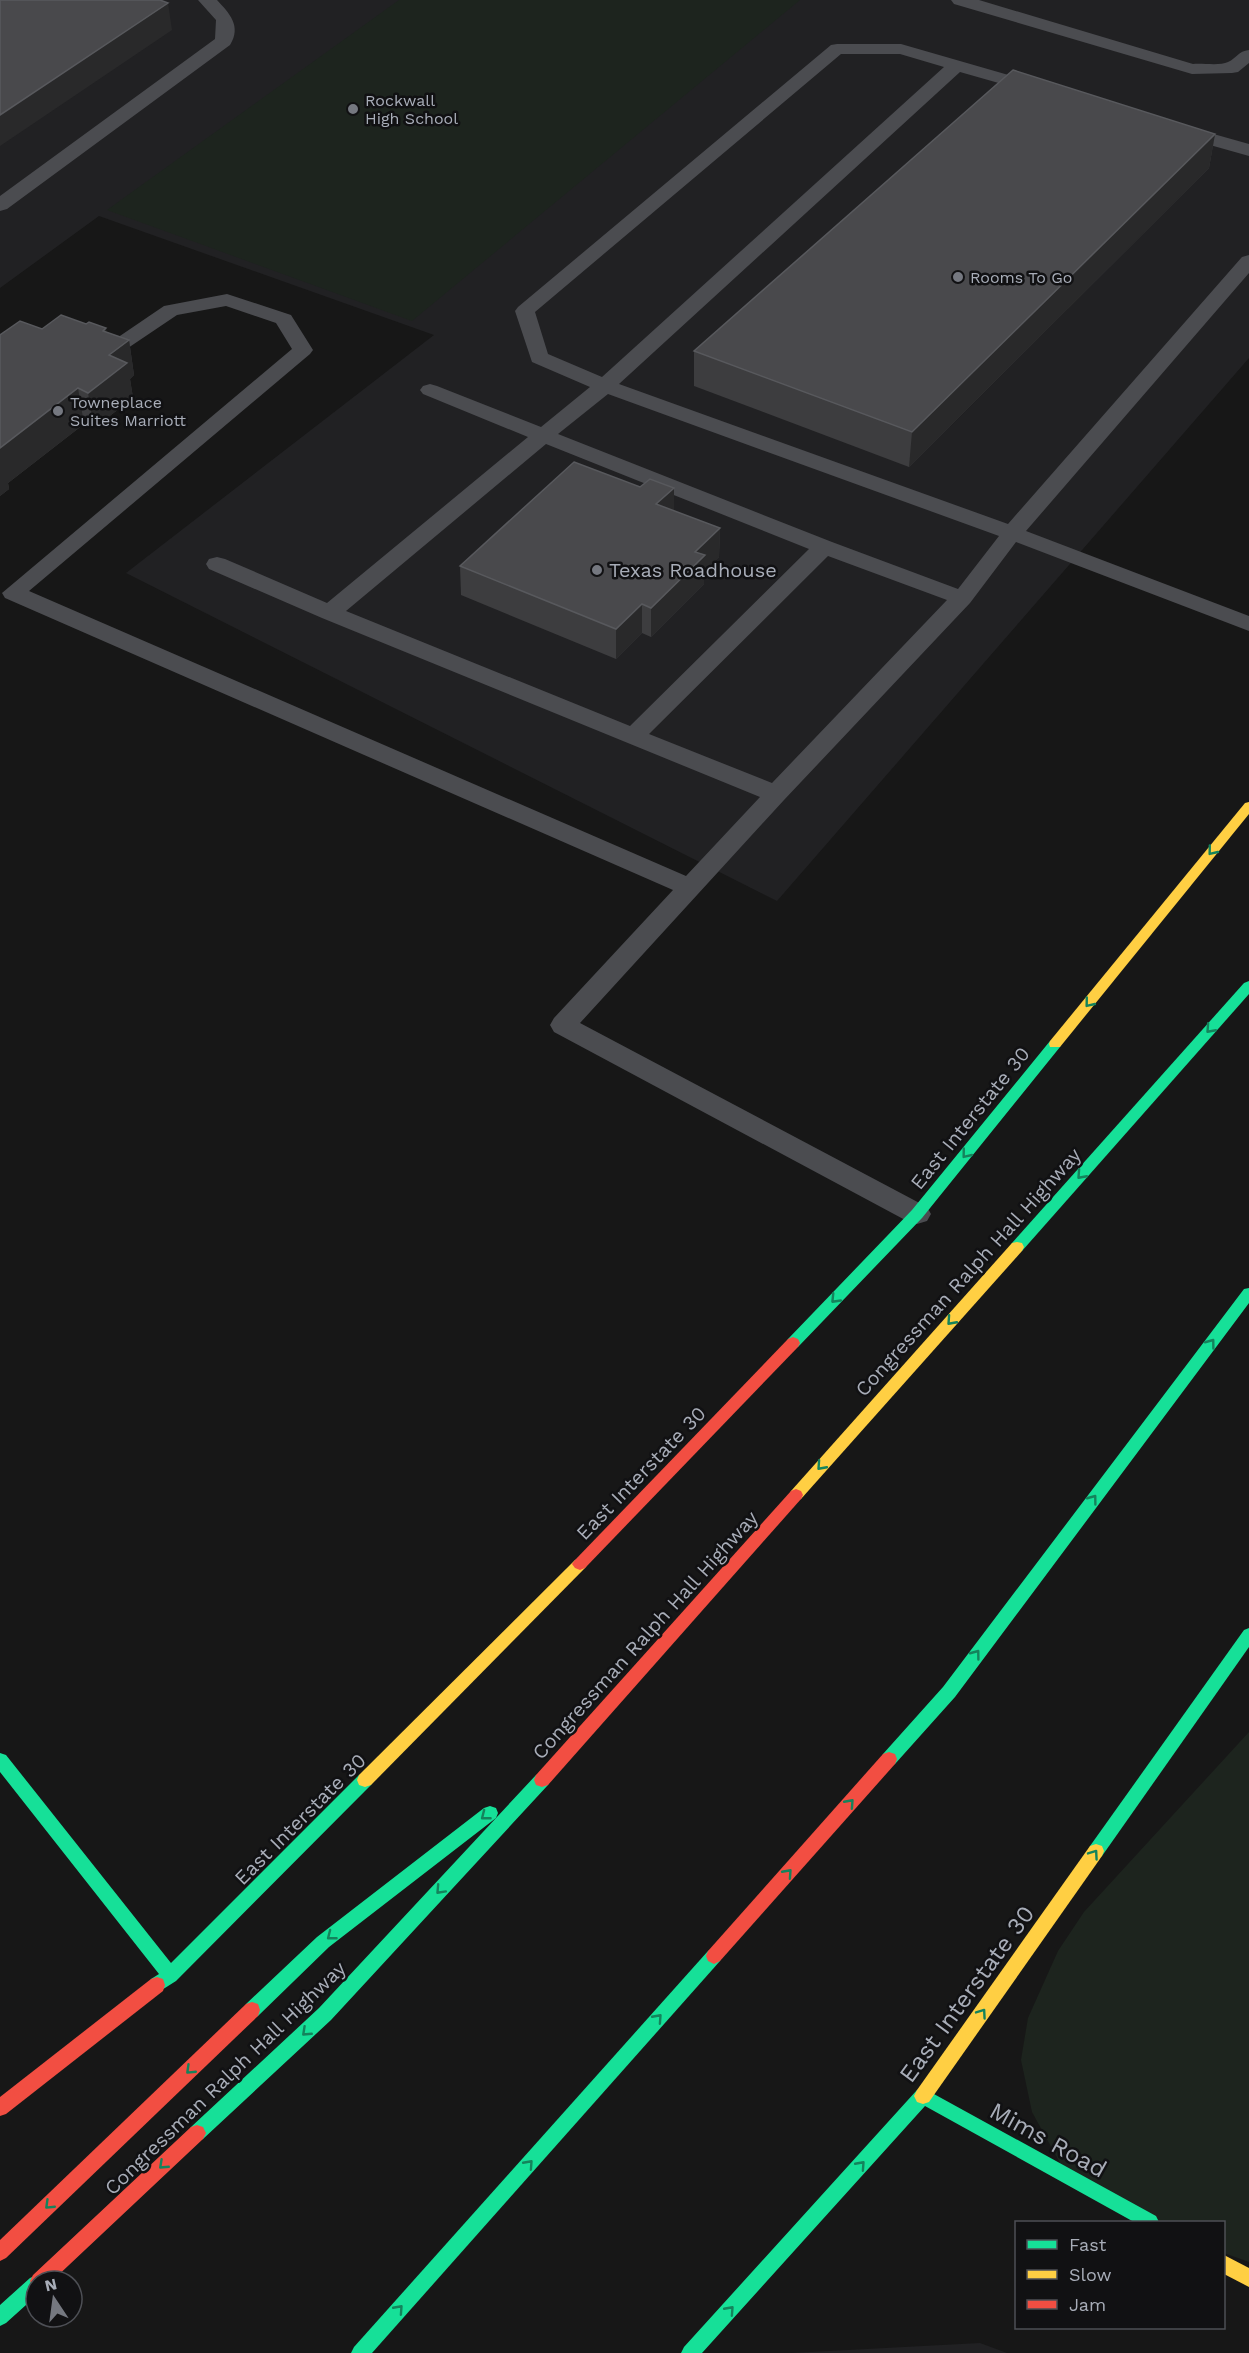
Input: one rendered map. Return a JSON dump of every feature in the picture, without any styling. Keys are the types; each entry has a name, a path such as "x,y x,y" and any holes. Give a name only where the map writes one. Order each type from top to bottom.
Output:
{"main road":[{"name":"East Interstate 30","path":"0,2108 170,1976 526,1620 917,1214 1249,806"},
{"name":"Congressman Ralph Hall Highway","path":"52,2269 325,2014 565,1755 1249,986"},
{"path":"360,2353 949,1692 1249,1293"},
{"name":"East Interstate 30","path":"690,2353 923,2096 1249,1635"},
{"path":"0,2252 323,1942 565,1755"},
{"path":"0,1760 170,1976"},
{"name":"Mims Road","path":"923,2096 1146,2221"},
{"path":"1225,2265 1249,2278"},
{"name":"Congressman Ralph Hall Highway","path":"0,2317 24,2295"}],"lane":[{"path":"0,205 224,41 225,19 207,0"},
{"path":"960,0 1192,69 1232,68 1248,54"},
{"path":"1058,95 901,49 837,49 525,311 539,358 605,386 1012,533 1249,624"},
{"path":"330,613 605,386 956,66"},
{"path":"1159,124 1249,150"},
{"path":"917,1214 562,1024 962,598 1012,533 1249,261"},
{"path":"121,344 171,310 227,300 284,320 303,350 7,598 690,888"},
{"path":"430,390 824,547 962,598"},
{"path":"633,736 824,547"},
{"path":"217,564 330,613 776,794"}],"shaded area":[{"path":"0,0 1249,0 1249,358 777,901 126,573 434,335 99,216 0,288"},
{"name":"Rockwall High School","path":"399,0 800,0 412,321 107,210"},
{"path":"1249,1732 1249,2262 1225,2253 1225,2221 1136,2221 1065,2172 1032,2112 1021,2060 1028,2018 1058,1951 1084,1912"},
{"path":"980,2343 1007,2353 791,2353"}],"building":[{"path":"0,0 160,0 168,3 0,115"},
{"name":"Rooms To Go","path":"1013,70 1215,134 912,432 694,351"},
{"path":"61,315 106,328 103,331 129,340 109,355 127,363 88,393 78,388 0,448 0,335 20,321 42,329"},
{"name":"Texas Roadhouse","path":"574,462 640,487 650,479 674,488 656,504 720,528 695,552 705,555 651,608 642,604 616,629 460,566"}],"traffic: fast":[{"path":"1017,1247 1249,986"},
{"path":"793,1343 917,1214 1055,1044"},
{"path":"889,1759 949,1692 1249,1293"},
{"path":"1096,1851 1249,1635"},
{"path":"0,1760 170,1975"},
{"path":"157,1985 170,1975 365,1780"},
{"path":"197,2133 325,2014 542,1780"},
{"path":"252,2010 323,1942 490,1813"},
{"path":"360,2353 714,1956"},
{"path":"923,2096 1148,2221"},
{"path":"690,2353 923,2096"},
{"path":"0,2317 24,2295"}],"traffic: slow":[{"path":"1055,1044 1249,806"},
{"path":"796,1495 1017,1247"},
{"path":"365,1780 580,1564"},
{"path":"923,2096 1096,1851"},
{"path":"1225,2265 1249,2278"}],"traffic: jam":[{"path":"580,1564 793,1343"},
{"path":"542,1780 796,1495"},
{"path":"714,1956 889,1759"},
{"path":"0,2108 157,1985"},
{"path":"0,2252 252,2010"},
{"path":"52,2269 197,2133"}],"place":[{"name":"Rockwall High School","path":"353,109"},
{"name":"Rooms To Go","path":"958,277"},
{"name":"Towneplace Suites Marriott","path":"58,411"},
{"name":"Texas Roadhouse","path":"597,570"}]}
